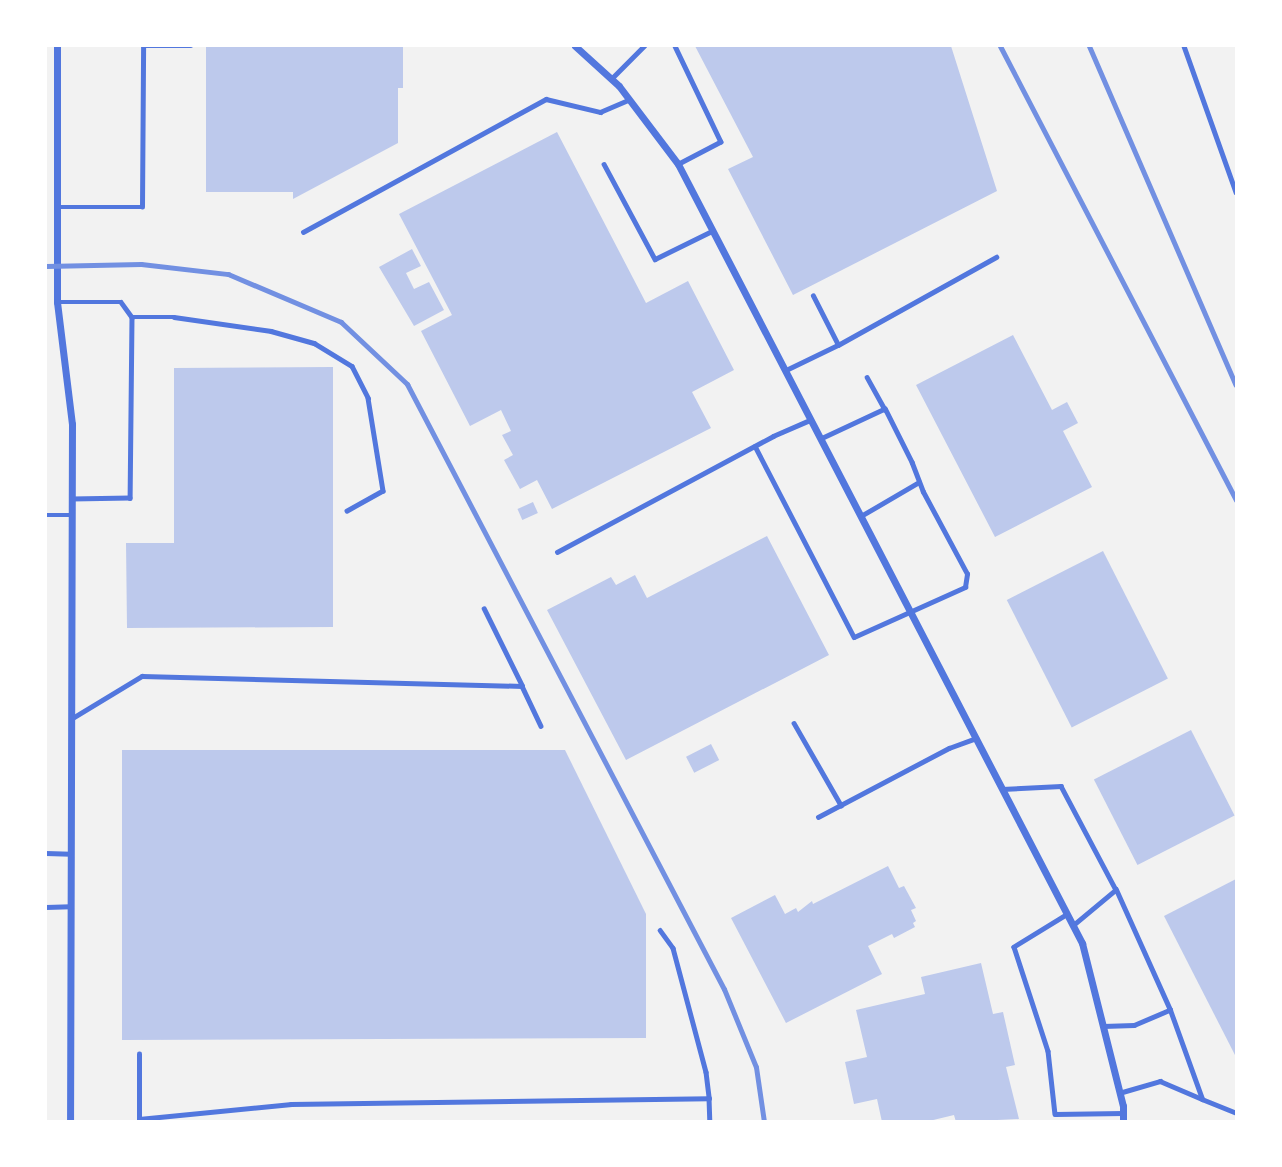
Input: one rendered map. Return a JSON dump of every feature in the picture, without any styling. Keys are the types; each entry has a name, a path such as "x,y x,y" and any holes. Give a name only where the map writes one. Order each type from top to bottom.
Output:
{"street":[{"path":"57,46 58,302 72,424 70,1122"},
{"path":"575,46 629,99 678,164 1082,943 1123,1117"}],"lane":[{"path":"57,206 142,207 143,46 191,46"},
{"path":"611,79 644,46"},
{"path":"675,46 722,142 678,164"},
{"path":"1184,46 1237,192"},
{"path":"303,232 546,99 600,113 629,99"},
{"path":"604,164 655,259 712,231"},
{"path":"785,371 838,345 996,257"},
{"path":"813,296 838,345"},
{"path":"58,302 121,302 132,317 130,498 71,499"},
{"path":"132,317 174,317 271,331 314,343 352,366 368,398 383,491 347,511"},
{"path":"755,446 854,637 909,609 965,587 967,573 867,377"},
{"path":"821,439 885,409"},
{"path":"557,552 755,446 811,420"},
{"path":"861,516 919,482"},
{"path":"46,515 71,515"},
{"path":"484,609 541,726"},
{"path":"71,719 142,676 522,686"},
{"path":"794,723 841,805"},
{"path":"818,817 949,748 976,738"},
{"path":"1002,789 1061,786 1116,890 1170,1010 1202,1099"},
{"path":"46,853 70,854"},
{"path":"1073,926 1116,890"},
{"path":"46,907 70,906"},
{"path":"1067,914 1014,947 1048,1051 1055,1114 1123,1117"},
{"path":"660,930 673,948 706,1072 710,1122"},
{"path":"1102,1026 1134,1025 1170,1010"},
{"path":"139,1054 139,1120 291,1104 709,1098"},
{"path":"1119,1093 1160,1081 1237,1113"}],"building":[{"path":"206,46 403,46 403,88 398,88 398,143 293,199 293,192 206,192"},
{"path":"695,46 951,46 997,191 793,295 728,169 753,157"},
{"path":"557,132 646,303 688,281 734,370 692,392 711,428 552,509 537,480 520,489 504,460 513,455 502,435 511,431 501,410 470,426 421,331 452,315 399,214"},
{"path":"412,249 421,266 406,273 414,289 429,282 444,310 414,326 379,267"},
{"path":"1013,335 1052,410 1067,402 1078,423 1063,431 1092,487 995,537 916,385"},
{"path":"333,367 333,627 127,628 126,543 174,543 174,368"},
{"path":"533,502 538,513 522,520 517,509"},
{"path":"767,536 829,655 626,760 547,610 611,577 616,585 635,575 647,598"},
{"path":"1103,551 1168,678 1072,727 1007,600"},
{"path":"1191,730 1235,816 1137,865 1094,779"},
{"path":"711,744 719,760 694,773 686,757"},
{"path":"122,750 565,750 646,914 646,1038 122,1040"},
{"path":"888,866 899,888 904,886 916,908 911,910 916,921 913,923 915,927 894,938 892,934 868,946 882,974 786,1023 731,918 775,895 785,914 796,908 798,912 812,901 813,904"},
{"path":"1236,879 1236,1057 1164,916"},
{"path":"981,963 993,1014 1003,1012 1015,1065 1006,1067 1019,1119 956,1122 954,1115 925,1122 882,1122 877,1099 854,1104 845,1062 867,1057 856,1010 925,994 921,977"}],"railway":[{"path":"1000,46 1236,500"},
{"path":"1089,46 1236,385"},
{"path":"46,266 141,264 228,274 341,322 407,384 724,989 756,1067 764,1122"}]}
